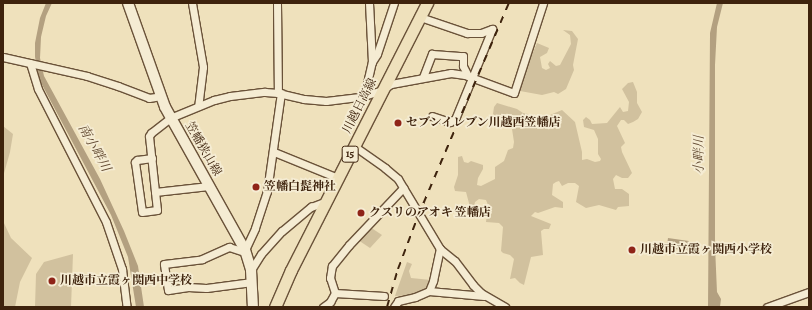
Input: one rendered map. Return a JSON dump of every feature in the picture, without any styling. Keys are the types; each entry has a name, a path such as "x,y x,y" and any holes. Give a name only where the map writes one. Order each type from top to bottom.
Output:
{"main road":[{"name":"笠幡狭山線","path":"128,3 170,118 245,250 251,270 254,307"},
{"name":"川越日高線","path":"275,307 291,270 427,3"}],"street":[{"path":"192,3 204,67 198,106"},
{"path":"252,282 206,288 188,287 168,290 165,263 202,259 229,247 241,251 245,250 255,228 267,191 274,152 273,143 279,93 277,3"},
{"path":"364,96 372,62 369,3"},
{"path":"372,62 377,54 394,3"},
{"path":"152,158 137,160 135,162 142,212 157,210 152,158 149,136 170,118 198,106 230,96 258,92 279,93 304,99 326,101 364,96 382,90 391,84 451,73 469,76 514,93 543,3"},
{"path":"420,17 467,33 481,33 492,29 469,76 455,119 450,122 432,116"},
{"path":"423,77 432,54 463,56 463,66 469,76"},
{"path":"3,57 118,86 149,98 161,96"},
{"path":"32,64 38,88 106,222 122,269 127,307"},
{"path":"354,146 385,168 404,188 440,249 455,261 473,285 485,296 505,307"},
{"path":"274,152 338,178"},
{"path":"155,192 209,186"},
{"path":"323,307 330,302 335,293 330,278 332,266 349,245 404,188"},
{"path":"251,270 261,254 282,231 312,207 327,201"},
{"path":"428,291 433,281 440,249"},
{"path":"394,307 398,301 402,299 415,297 428,291 485,296"},
{"path":"767,307 809,292"},
{"path":"335,293 384,296"}],"shaded area":[{"path":"46,3 52,3 46,16 41,37 40,58 44,76 100,179 124,231 138,266 144,307 136,307 128,257 111,215 39,79 35,57 35,43 40,18"},
{"path":"717,3 723,3 717,27 715,65 715,246 717,292 721,299 720,307 708,307 710,33"},
{"path":"563,30 572,31 578,39 573,65 574,70 566,89 558,94 554,92 542,95 520,91 521,80 537,43 549,48 547,53 540,57 542,68 546,70 550,68 548,64 550,61 556,66 560,65 571,44 570,35"},
{"path":"633,82 637,92 637,103 642,112 638,119 633,122 628,124 624,120 621,120 617,126 625,143 621,147 622,152 632,173 628,178 622,178 616,175 613,179 615,189 622,189 629,194 629,206 618,207 616,210 599,205 586,208 576,202 579,186 575,183 568,183 562,186 559,181 556,182 553,184 552,195 563,202 563,208 555,207 538,213 535,212 531,216 551,224 549,229 544,229 541,231 543,255 531,257 524,285 515,278 510,279 514,259 510,255 501,251 503,227 499,223 486,222 488,205 486,200 479,199 475,202 474,207 470,207 466,192 455,191 454,187 458,175 458,157 462,156 464,162 468,163 471,161 483,165 477,185 481,186 495,179 495,167 504,161 508,150 513,148 514,142 512,129 507,127 504,119 493,114 494,107 497,103 528,114 530,118 541,120 548,129 548,120 550,115 562,110 575,122 582,152 582,160 587,159 595,162 600,161 601,159 598,154 598,139 594,130 584,127 583,120 586,117 592,124 607,123 620,107 623,112 628,111 629,102 622,89 628,83"},
{"path":"3,126 13,134 3,177"},
{"path":"3,221 11,238 32,258 20,282 15,307 3,307"},
{"path":"370,227 382,235 370,248 358,240"},
{"path":"668,238 689,241 687,251 667,248"},
{"name":"川越市立霞ヶ関西中学校","path":"73,254 71,307 35,307 36,274 44,262"},
{"path":"407,262 412,264 409,271 411,278 431,280 427,289 414,295 395,296"}],"railway":[{"path":"387,307 398,269 418,216 509,3"}],"place":[{"name":"セブンイレブン川越西笠幡店","path":"398,123"},
{"name":"笠幡白髭神社","path":"256,187"},
{"name":"クスリのアオキ 笠幡店","path":"361,213"},
{"name":"川越市立霞ヶ関西小学校","path":"632,250"},
{"name":"川越市立霞ヶ関西中学校","path":"52,281"}],"water label":[{"name":"南小畔川","path":"94,148"},
{"name":"小畔川","path":"699,155"}]}
